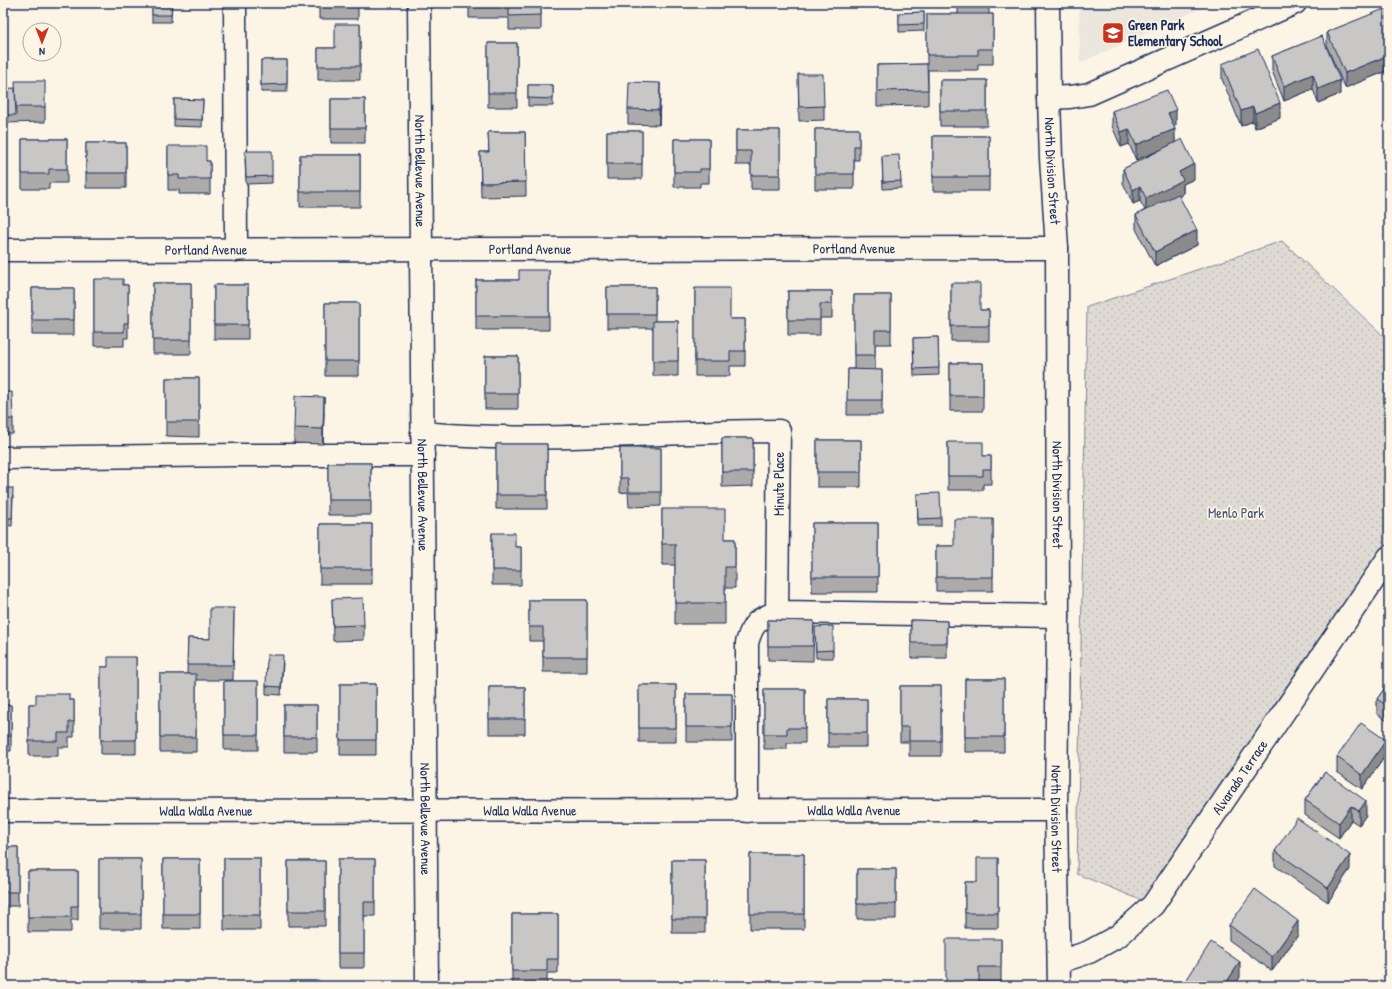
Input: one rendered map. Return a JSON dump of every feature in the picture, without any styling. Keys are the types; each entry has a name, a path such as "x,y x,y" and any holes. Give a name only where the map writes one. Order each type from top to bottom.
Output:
{"street":[{"path":"236,3 236,250"},
{"name":"North Bellevue Avenue","path":"419,3 427,986"},
{"name":"North Division Street","path":"1048,3 1049,98 1057,248 1058,616 1056,810 1059,986"},
{"path":"1049,98 1089,94 1295,3"},
{"name":"Portland Avenue","path":"3,250 1057,248"},
{"name":"Minute Place","path":"422,433 500,438 548,438 727,431 779,431 778,612"},
{"path":"3,458 237,455 423,455"},
{"name":"Alvarado Terrace","path":"1059,962 1089,952 1118,936 1153,906 1382,583 1389,557"},
{"path":"747,811 747,643 751,630 761,618 778,612 1058,616"},
{"name":"Walla Walla Avenue","path":"3,811 1056,810"}],"shaded area":[{"name":"Green Park Elementary School","path":"1079,3 1213,3 1080,63"}],"green space":[{"name":"Menlo Park","path":"1282,241 1389,341 1389,560 1153,905 1077,874 1087,307"}],"building":[{"path":"152,3 172,3 171,15 152,15"},
{"path":"319,3 358,3 358,5 319,5"},
{"path":"509,3 541,3 541,15 509,16"},
{"path":"1389,7 1389,55 1345,73 1327,32"},
{"path":"924,12 924,24 899,25 899,13"},
{"path":"927,14 993,14 993,49 978,49 978,55 927,55"},
{"path":"335,24 360,24 360,66 318,66 318,48 335,48"},
{"path":"1322,36 1340,80 1318,89 1313,74 1284,86 1272,56"},
{"path":"488,43 517,43 517,93 488,93"},
{"path":"1258,49 1280,103 1255,113 1253,107 1241,111 1222,64"},
{"path":"261,60 287,60 287,84 261,85"},
{"path":"927,64 928,90 877,91 877,65"},
{"path":"798,74 823,74 824,106 799,107"},
{"path":"940,80 987,80 987,111 940,111"},
{"path":"15,81 45,81 45,107 16,107"},
{"path":"629,82 660,83 659,110 628,109"},
{"path":"528,85 553,85 553,99 528,98"},
{"path":"15,88 16,115 3,115 3,89"},
{"path":"1167,90 1176,110 1168,113 1175,129 1136,145 1129,129 1121,132 1112,111"},
{"path":"174,99 203,100 202,120 174,119"},
{"path":"331,99 365,99 365,128 331,128"},
{"path":"815,129 859,129 859,146 854,146 854,174 815,174"},
{"path":"736,130 780,130 780,175 751,175 751,151 736,151"},
{"path":"607,131 642,131 642,164 607,164"},
{"path":"488,132 525,132 526,182 481,183 480,152 489,152"},
{"path":"933,136 989,136 989,177 933,177"},
{"path":"22,139 67,139 67,169 49,169 49,174 22,174"},
{"path":"674,139 709,139 709,169 700,169 700,172 674,172"},
{"path":"1182,139 1194,164 1179,172 1183,180 1146,198 1140,186 1133,190 1123,169"},
{"path":"86,143 126,143 126,173 86,173"},
{"path":"168,146 206,146 206,161 210,161 210,179 179,179 179,175 168,175"},
{"path":"245,151 272,151 272,176 246,177"},
{"path":"300,155 360,155 360,192 300,192"},
{"path":"899,155 901,181 883,182 882,156"},
{"path":"1178,194 1197,230 1155,252 1136,215"},
{"path":"519,270 549,270 549,316 476,316 476,280 519,280"},
{"path":"94,279 123,279 123,285 128,285 128,323 124,323 124,332 94,332"},
{"path":"153,283 191,283 191,340 153,340"},
{"path":"951,283 980,283 980,310 989,310 989,326 951,326"},
{"path":"214,285 248,285 248,325 214,325"},
{"path":"607,287 655,287 655,314 607,314"},
{"path":"32,288 74,288 74,320 32,320"},
{"path":"695,288 730,288 730,319 745,319 745,351 730,351 730,361 695,361"},
{"path":"788,291 832,291 832,304 820,304 820,320 788,320"},
{"path":"854,295 891,295 891,330 875,330 875,355 854,355"},
{"path":"325,303 359,303 359,361 325,361"},
{"path":"653,321 678,321 678,361 653,361"},
{"path":"938,337 939,368 914,369 913,338"},
{"path":"485,356 518,356 518,394 485,394"},
{"path":"950,363 983,363 983,396 950,396"},
{"path":"848,369 882,370 882,400 847,400"},
{"path":"166,378 199,378 199,422 166,422"},
{"path":"3,392 12,392 13,419 3,419"},
{"path":"295,396 324,397 323,429 294,428"},
{"path":"722,438 753,438 753,472 722,472"},
{"path":"817,440 861,440 861,472 817,472"},
{"path":"948,442 983,442 983,456 991,456 991,469 983,469 983,476 948,476"},
{"path":"496,444 547,444 547,495 496,495"},
{"path":"620,448 661,448 661,492 629,492 628,478 620,478"},
{"path":"328,463 371,463 371,500 328,500"},
{"path":"3,488 13,488 12,518 5,518 5,515 3,515"},
{"path":"940,493 941,518 918,519 917,494"},
{"path":"662,509 725,509 725,539 735,539 735,567 725,567 725,603 675,603 675,544 662,544"},
{"path":"3,515 5,515 4,543 3,543"},
{"path":"954,519 993,519 993,577 936,577 936,546 954,546"},
{"path":"812,523 878,523 878,577 812,577"},
{"path":"320,524 372,524 372,569 320,569"},
{"path":"492,533 515,533 515,547 521,547 521,570 492,570"},
{"path":"363,598 364,625 333,626 332,599"},
{"path":"529,600 587,600 587,657 543,657 543,627 529,627"},
{"path":"210,608 234,608 233,665 187,665 188,638 210,639"},
{"path":"768,620 814,621 813,646 768,646"},
{"path":"911,620 947,621 947,643 911,643"},
{"path":"833,626 833,650 816,651 815,627"},
{"path":"267,655 283,655 281,687 266,686"},
{"path":"108,657 136,657 136,740 101,740 101,667 108,667"},
{"path":"160,674 196,674 196,737 160,737"},
{"path":"965,679 1004,679 1004,737 965,737"},
{"path":"224,681 258,681 258,735 224,735"},
{"path":"1389,682 1389,707 1377,699"},
{"path":"340,684 376,684 376,740 340,740"},
{"path":"639,685 676,685 676,728 639,728"},
{"path":"900,686 941,686 941,741 909,741 909,727 900,727"},
{"path":"489,687 525,687 525,719 489,719"},
{"path":"764,689 805,689 805,728 787,728 787,734 764,734"},
{"path":"36,694 69,694 69,700 74,700 74,722 69,722 69,733 58,733 58,741 29,741 29,704 36,704"},
{"path":"686,694 732,694 732,727 686,727"},
{"path":"828,699 867,699 867,733 828,733"},
{"path":"3,705 11,705 11,736 3,736"},
{"path":"284,705 317,705 317,737 284,737"},
{"path":"1361,723 1386,740 1362,775 1337,757"},
{"path":"1325,772 1366,801 1359,811 1351,806 1339,823 1305,800"},
{"path":"1297,818 1350,855 1328,888 1275,851"},
{"path":"3,847 18,847 18,892 3,892"},
{"path":"750,854 804,854 804,914 750,914"},
{"path":"224,858 260,858 260,915 224,915"},
{"path":"977,858 998,858 998,913 965,913 965,882 977,882"},
{"path":"99,859 141,859 141,914 99,914"},
{"path":"163,859 200,859 200,914 163,914"},
{"path":"338,859 375,859 375,902 364,902 364,953 338,953"},
{"path":"672,860 705,860 705,919 672,919"},
{"path":"288,861 325,861 325,911 288,911"},
{"path":"857,869 896,869 896,904 857,904"},
{"path":"28,871 78,871 78,906 71,906 71,917 28,917"},
{"path":"1255,889 1298,921 1272,957 1229,925"},
{"path":"512,914 558,914 558,959 547,959 547,971 512,971"},
{"path":"946,939 1001,939 1001,967 979,967 979,986 946,986"},
{"path":"1211,942 1240,962 1224,986 1191,986 1185,982"},
{"path":"335,984 335,986 304,986 304,985"}],"place":[{"name":"Green Park Elementary School","path":"1113,33"}]}
